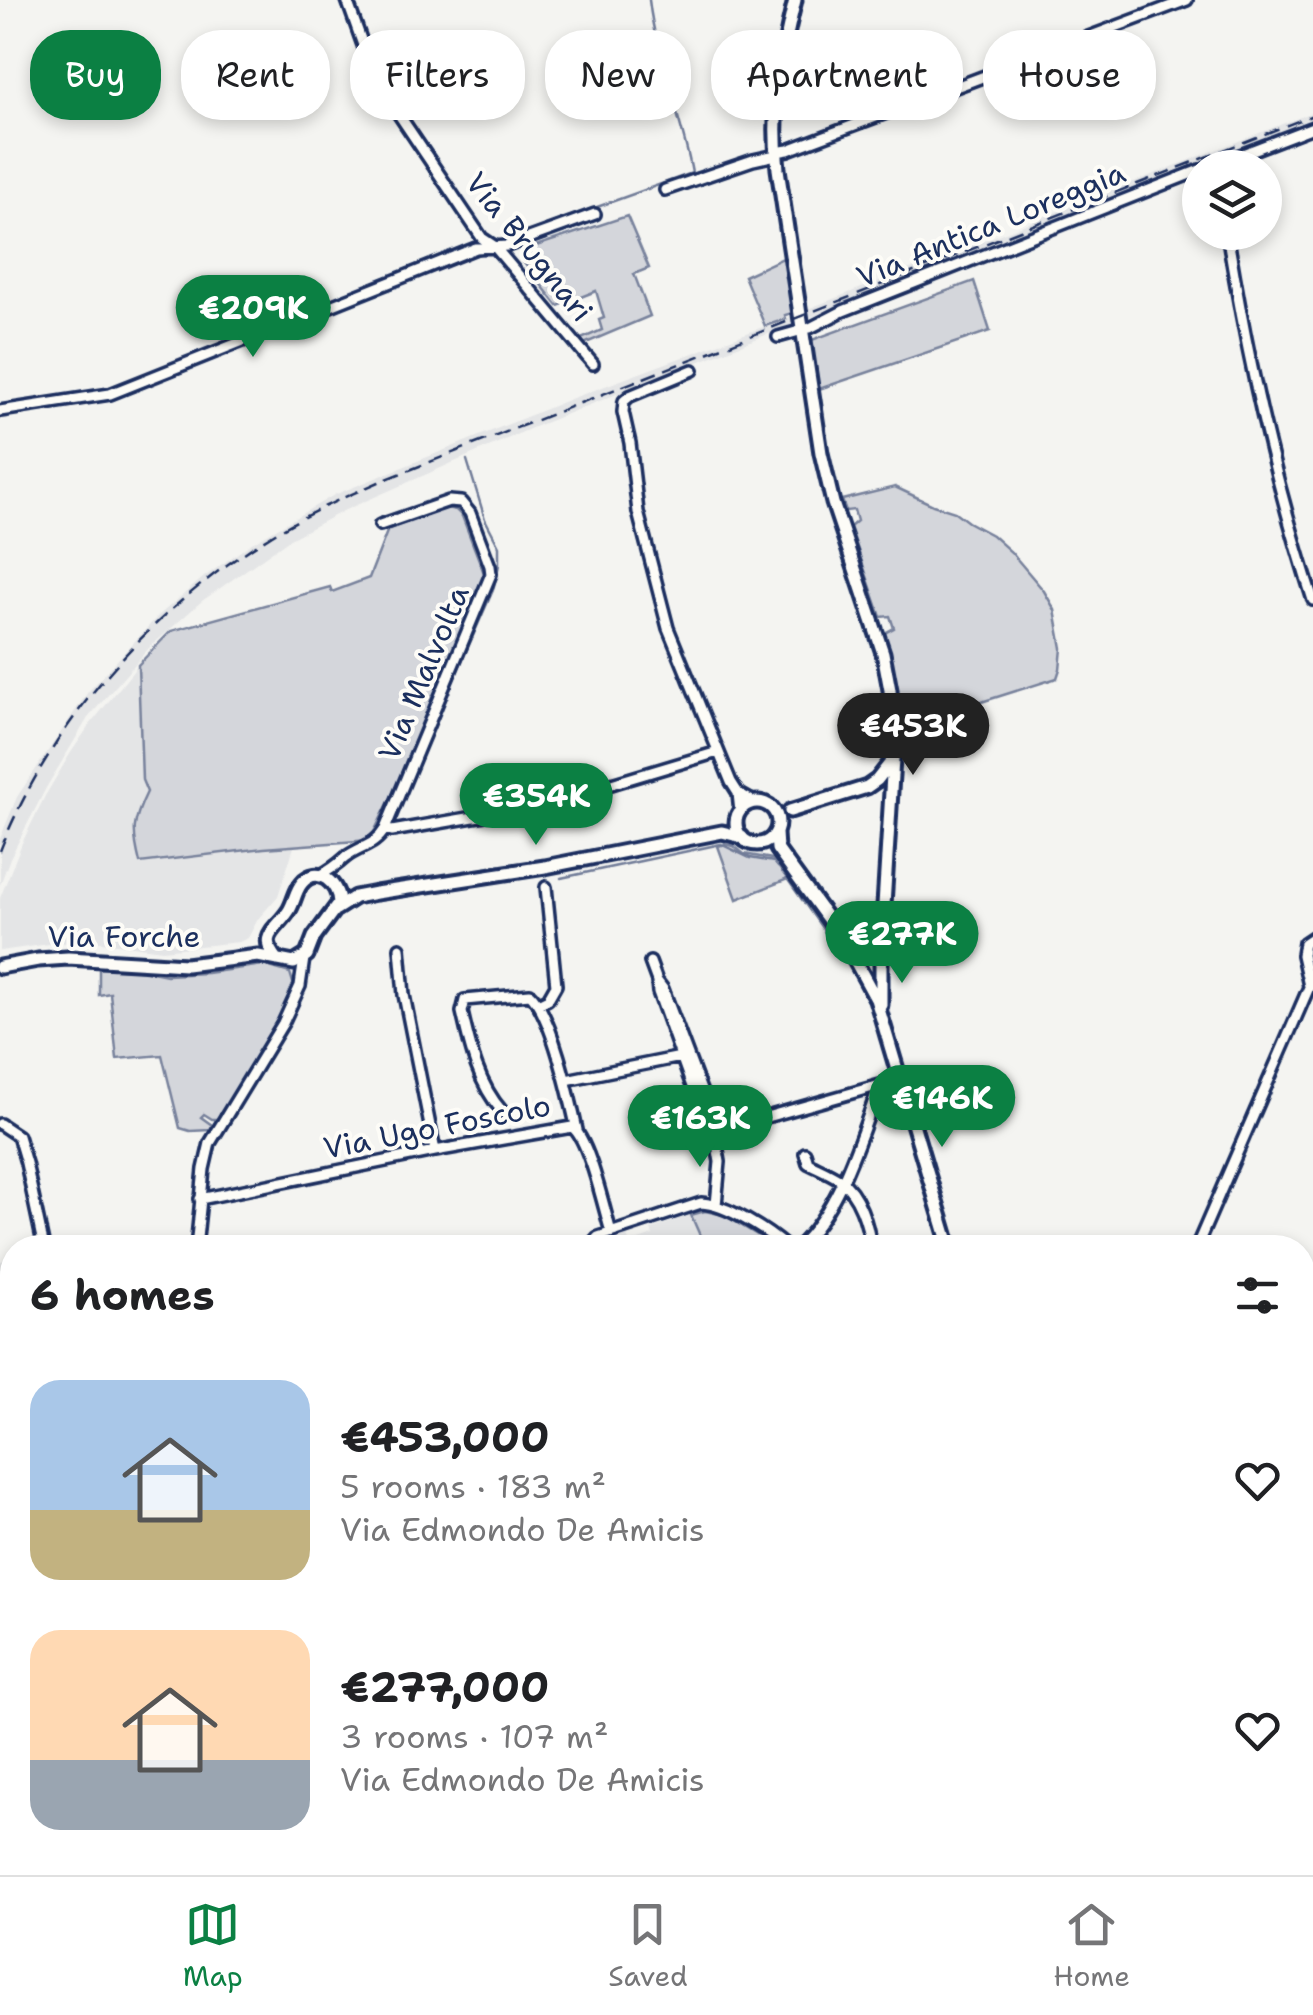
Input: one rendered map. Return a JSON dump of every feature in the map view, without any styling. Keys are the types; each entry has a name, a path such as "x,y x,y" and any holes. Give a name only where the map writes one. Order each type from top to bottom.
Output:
{"street":[{"name":"Via Brugnari","path":"347,0 381,88 482,238 494,246 593,364"},
{"path":"795,0 777,81 776,154 816,426 830,492 884,653 891,700 882,1021"},
{"path":"665,190 788,150 1187,0"},
{"name":"Via Antica Loreggia","path":"1255,150 1313,127"},
{"name":"Via Antica Loreggia","path":"778,336 802,330 1182,177"},
{"path":"0,411 110,394 476,248 507,246 596,214"},
{"path":"1230,250 1238,304 1287,520 1313,600"},
{"path":"694,370 624,401 638,512 668,628 738,793 738,831 746,841 777,849"},
{"name":"Via Malvolta","path":"380,525 449,501 460,502 470,513 491,570 386,829"},
{"path":"868,786 890,764 892,746"},
{"path":"838,795 876,775 889,758 892,746"},
{"path":"318,876 373,844 386,829 538,806 718,752"},
{"path":"722,832 746,805 754,802 790,811 876,786 884,790 890,803"},
{"path":"738,793 754,802"},
{"path":"772,808 776,814 777,849 846,944 876,999 946,1235"},
{"path":"759,844 772,838 790,811"},
{"path":"197,1235 210,1143 283,1023 300,982 304,958 319,929 336,910 355,897 545,867 722,832 742,837"},
{"path":"336,866 336,910"},
{"path":"318,876 355,897"},
{"name":"Via Forche","path":"0,967 68,958 186,965 247,956 268,940 289,912 306,879 318,876"},
{"path":"538,1004 548,999 556,985 546,887"},
{"path":"1202,1235 1311,982 1302,955 1304,942 1313,936"},
{"path":"268,940 272,954 294,970 300,982"},
{"path":"400,948 404,996 435,1151"},
{"path":"860,968 867,972 875,970 882,954"},
{"name":"Via Forche","path":"247,956 281,961"},
{"path":"281,961 294,963 304,958"},
{"path":"650,962 664,989 685,1056 713,1122 720,1162 716,1204"},
{"path":"502,1111 492,1099 474,1058 463,1004 465,1000 530,994 554,1043 577,1130"},
{"path":"566,1080 685,1056"},
{"path":"713,1132 898,1080"},
{"path":"808,1235 842,1180 879,1086"},
{"path":"0,1124 18,1136 41,1235"},
{"name":"Via Ugo Foscolo","path":"200,1199 566,1126 577,1130 585,1147 611,1232"},
{"path":"805,1153 808,1163 842,1180 863,1213 870,1235"},
{"path":"605,1235 701,1203 716,1204 767,1235"}],"shaded area":[{"path":"1313,112 1313,121 1239,150 1216,150"},
{"path":"1182,163 1182,172 806,319 805,310"},
{"path":"627,216 649,268 634,274 650,316 584,344 581,339 602,330 599,320 604,318 596,291 558,306 524,263 523,255 533,247"},
{"path":"785,257 792,313 765,326 744,276"},
{"path":"974,281 990,331 816,390 809,341"},
{"path":"795,315 796,323 534,427 345,510 288,540 202,601 149,648 88,718 46,788 0,885 0,839 17,797 88,692 158,616 204,577 252,543 334,495 573,398"},
{"path":"895,487 955,512 1011,552 1055,610 1062,648 1057,678 896,729 883,634 894,628 890,616 881,617 850,527 857,521 854,510 846,511 842,500"},
{"path":"446,508 462,516 484,579 402,775 370,840 140,863 135,827 147,792 142,780 138,665 171,631 330,587 332,592 369,578 388,529"},
{"path":"138,665 142,780 147,792 134,826 140,863 294,847 278,896 248,938 239,942 162,950 101,942 56,943 0,951 0,898 22,843 70,754"},
{"path":"725,844 744,854 772,859 788,879 737,899 718,846"},
{"path":"263,965 290,973 293,998 218,1119 204,1114 201,1117 212,1125 210,1130 180,1128 162,1055 117,1059 110,993 99,995 99,968 167,975"},
{"path":"705,1211 724,1215 757,1235 700,1235 691,1215"},
{"path":"691,1215 700,1235 653,1235 651,1229"}],"waterway":[{"path":"519,235 692,173 649,0"},
{"path":"425,746 493,590 499,565 499,546 485,519 467,460"},
{"path":"679,835 710,827"},
{"path":"561,878 721,844 750,858 774,862 778,867"},
{"path":"527,864 607,849"},
{"path":"781,870 827,935"},
{"path":"357,889 430,879"}],"railway":[{"path":"0,851 47,758 109,673 184,598 296,521 379,482 1313,115"}]}
